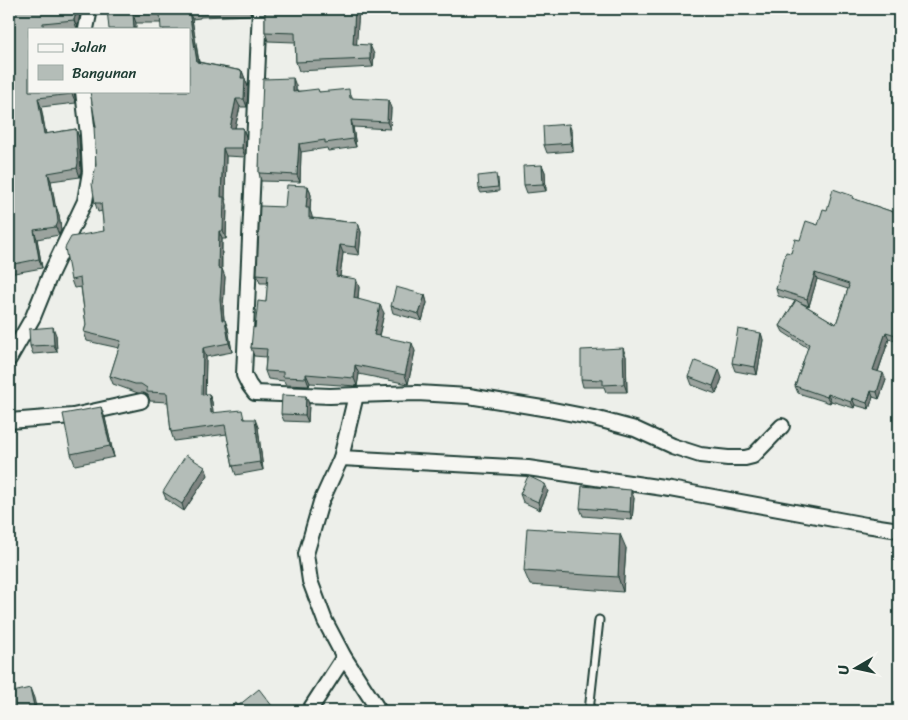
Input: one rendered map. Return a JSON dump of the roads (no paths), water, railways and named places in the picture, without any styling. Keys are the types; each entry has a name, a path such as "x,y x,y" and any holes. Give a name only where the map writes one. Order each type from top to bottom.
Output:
{"street":[{"path":"86,28 90,9"},
{"path":"260,9 244,375 255,393 330,396 417,393 469,396 594,418 635,429 672,446 700,455 728,458 753,456 782,426"},
{"path":"9,359 33,317 50,275 85,201 90,172 83,92"},
{"path":"356,394 341,458 321,502 306,554 310,581 325,621 344,657 379,711"},
{"path":"9,420 73,416 141,401"},
{"path":"341,458 528,468 670,489 856,524 899,530"},
{"path":"309,711 344,657"}],"lane":[{"path":"589,711 599,620"}]}
